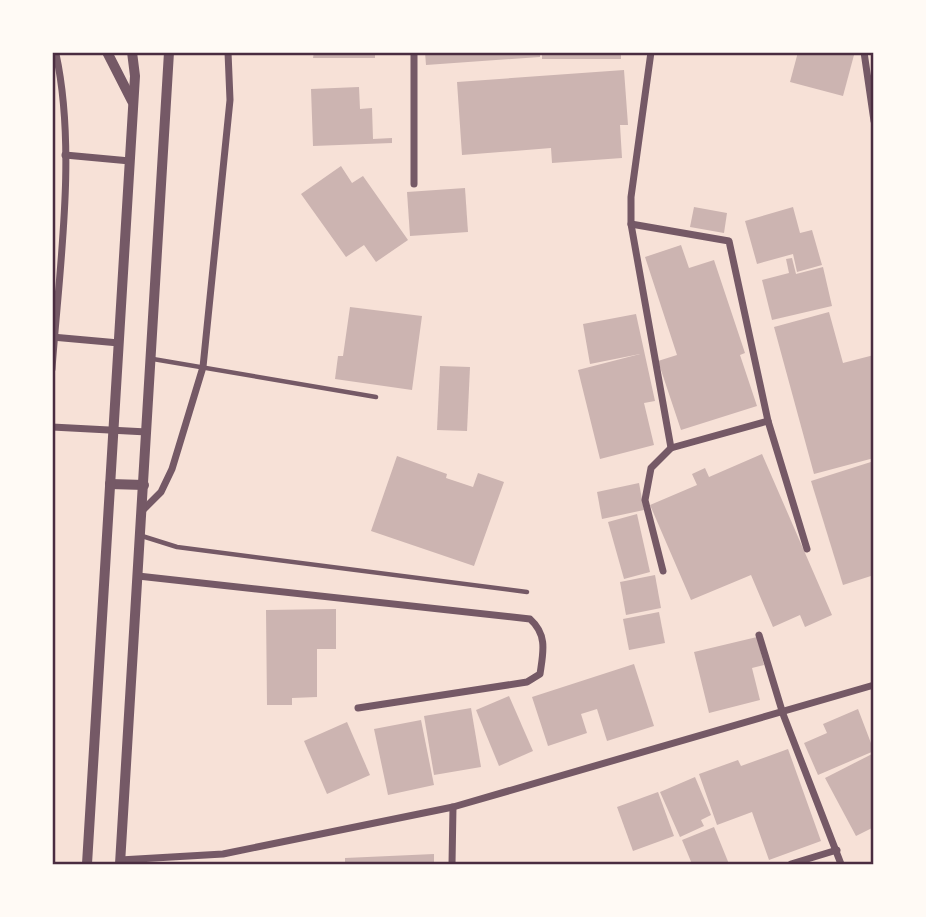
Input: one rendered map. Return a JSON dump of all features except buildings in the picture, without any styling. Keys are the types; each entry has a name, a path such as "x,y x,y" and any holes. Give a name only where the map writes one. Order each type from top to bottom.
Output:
{"street":[{"path":"107,52 134,104"},
{"path":"87,864 134,104 132,52"},
{"path":"169,52 120,862 223,854 453,807 783,714 873,685"},
{"path":"169,70 179,52"},
{"path":"142,511 161,492 172,469 203,367 230,100 228,52"},
{"path":"414,52 414,184"},
{"path":"651,52 631,197 631,224 671,449"},
{"path":"864,52 873,121"},
{"path":"52,369 65,155 62,82 56,54"},
{"path":"65,155 130,161"},
{"path":"631,224 729,242 768,421 807,550"},
{"path":"54,337 119,343"},
{"path":"663,571 645,500 651,468 671,449 768,421"},
{"path":"52,426 147,432"},
{"path":"110,484 144,485"},
{"path":"138,576 530,619 539,627 544,642 540,674 527,682 358,708"},
{"path":"759,635 783,714 841,864"},
{"path":"452,864 453,807"},
{"path":"791,864 837,849"}],"lane":[{"path":"152,359 376,397"},
{"path":"141,536 177,547 527,592"}]}
